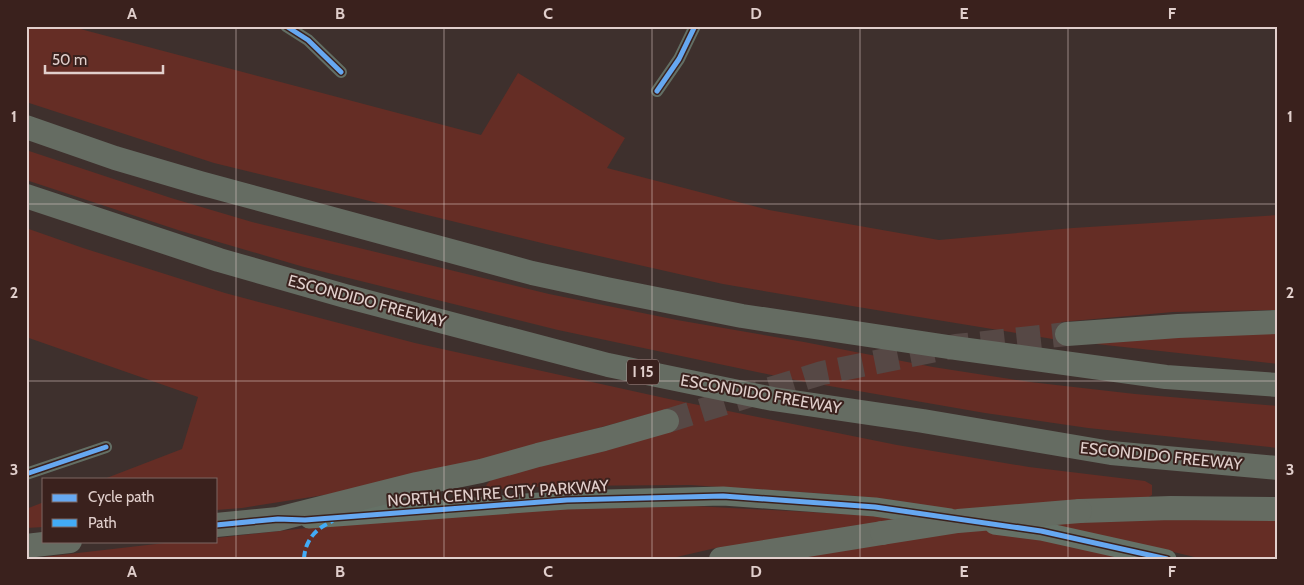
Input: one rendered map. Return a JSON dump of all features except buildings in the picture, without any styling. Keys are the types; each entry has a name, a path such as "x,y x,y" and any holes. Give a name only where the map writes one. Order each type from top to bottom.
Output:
{"highway":[{"path":"26,127 115,158 200,183 532,273 606,289 742,316 955,348 1166,377 1278,385"},
{"name":"ESCONDIDO FREEWAY","path":"26,196 238,265 345,296 608,365 773,399 914,420 1111,453 1278,468"},
{"path":"1067,334 1178,326 1278,322"},
{"path":"278,519 417,484 481,471 667,421"},
{"path":"721,559 958,521 1080,511 1171,508 1278,509"},
{"name":"NORTH CENTRE CITY PARKWAY","path":"218,525 278,519"},
{"path":"26,546 61,542"}],"main road":[{"name":"NORTH CENTRE CITY PARKWAY","path":"278,519 305,520 567,500 723,496 884,508 1041,532 1167,559"}],"street":[{"path":"286,26 308,40 342,72"},
{"path":"656,91 678,59 695,26"},
{"path":"26,474 106,448"}],"shaded area":[{"path":"26,26 69,26 481,135 518,73 625,138 607,168 769,210 939,240 1073,228 1278,215 1278,310 1173,312 1061,322 1059,328 1071,342 723,284 546,244 214,163 26,102"},
{"path":"26,150 171,198 252,222 549,294 677,320 933,367 1030,382 1135,394 1278,406 1278,448 1088,428 985,413 795,380 558,330 304,267 181,231 26,180"},
{"path":"26,228 225,293 415,343 669,399 897,445 1029,467 1145,481 1152,485 1152,495 1147,498 1144,520 1278,520 1278,559 1203,559 1148,546 856,496 690,485 548,486 490,490 486,485 491,480 537,465 678,428 665,410 424,475 337,493 242,508 218,510 218,478 107,478 182,449 198,397 26,337"},
{"path":"1278,329 1278,364 1087,343"},
{"path":"42,503 42,527 26,528 26,509"},
{"path":"694,506 886,516 1042,538 1137,559 787,559 720,547 668,559 26,559 173,542 218,542 218,538 379,520 549,508"}],"tunnel":[{"path":"667,421 822,373 956,346 1067,334"}],"marked path":[{"path":"304,559 309,540 312,536 321,527 333,521"}],"cycle path":[{"path":"286,26 308,40 341,72"},
{"path":"657,91 679,59 695,26"},
{"path":"26,474 106,447"},
{"path":"218,525 278,519 305,520 567,500 723,496 875,507 1041,531 1167,559"}]}
